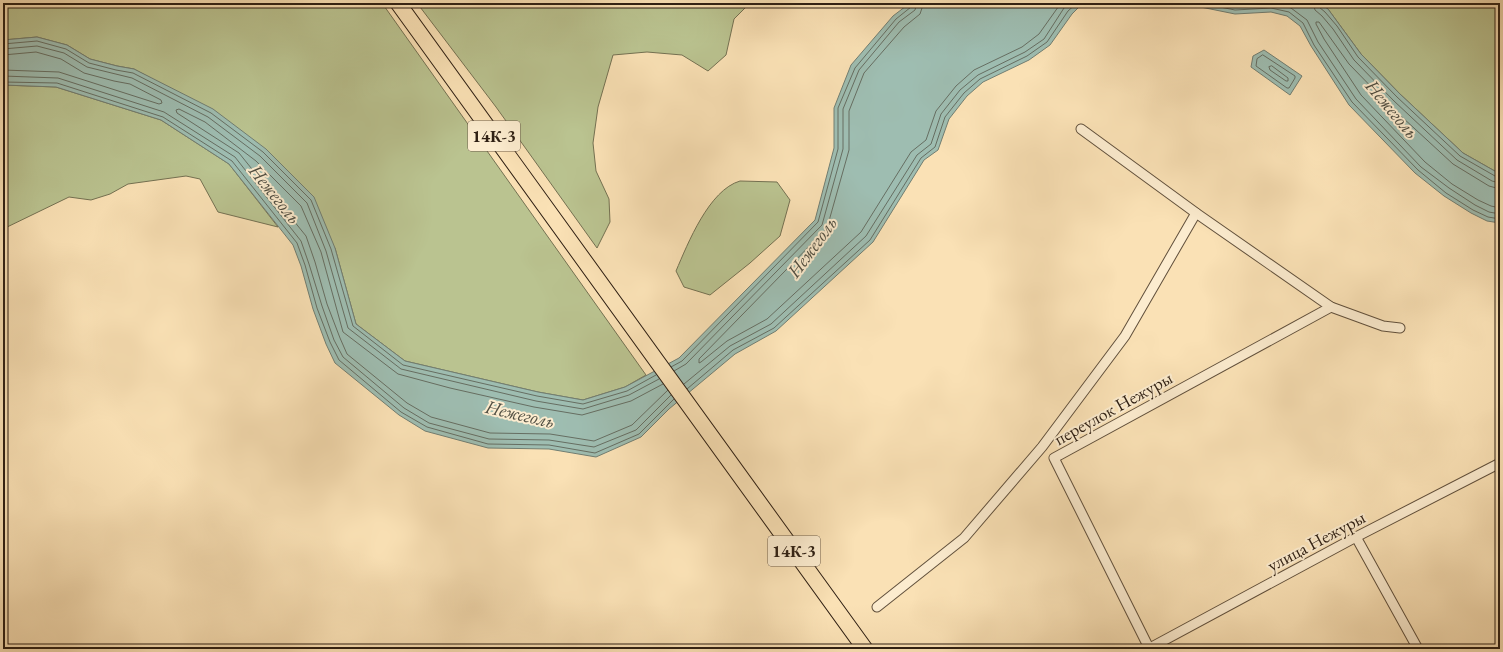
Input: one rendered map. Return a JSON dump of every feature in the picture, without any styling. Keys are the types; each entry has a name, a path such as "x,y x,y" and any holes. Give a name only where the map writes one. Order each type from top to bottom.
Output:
{"main road":[{"name":"14К-3","path":"398,3 600,280 865,649"}],"street":[{"path":"1081,129 1196,213 1330,307 1383,326 1400,328"},
{"name":"переулок Нежуры","path":"877,607 964,538 1042,447 1125,336 1196,213"},
{"name":"переулок Нежуры","path":"1148,649 1054,458 1330,307"},
{"path":"1042,447 1054,458"},
{"name":"улица Нежуры","path":"1148,649 1356,537 1500,463"},
{"path":"1356,537 1418,649"}],"green space":[{"path":"3,3 382,3 646,375 625,387 583,400 538,392 405,361 356,324 335,248 169,88 134,69 90,59 67,45 37,37 3,40"},
{"path":"417,3 750,3 734,19 726,55 708,71 682,55 647,52 613,55 598,107 593,143 596,171 609,199 610,222 597,248 496,107"},
{"path":"1319,3 1500,3 1500,174 1463,153 1400,94 1361,54 1328,9"},
{"path":"3,85 56,87 161,120 229,164 278,227 218,212 200,179 186,176 128,184 110,194 91,200 69,197 3,229"},
{"path":"740,181 777,182 790,200 780,236 750,263 710,295 684,287 676,271 693,233 709,206 729,186"}],"water":[{"name":"Нежеголь","path":"910,3 1083,3 1072,14 1050,45 1029,60 983,82 967,96 949,119 938,150 924,160 873,242 776,331 735,354 669,409 641,437 596,457 549,449 488,448 425,431 399,415 335,363 313,309 301,266 293,245 229,164 161,120 56,87 3,85 3,40 37,37 67,45 90,59 134,69 213,109 266,149 314,197 335,248 356,324 405,361 538,392 583,400 625,387 679,358 815,220 834,148 834,108 851,65 893,16"},
{"name":"Нежеголь","path":"1181,3 1319,3 1328,9 1361,54 1400,94 1463,153 1500,174 1500,223 1487,221 1471,213 1444,196 1415,173 1349,105 1300,26 1287,16 1271,12 1235,14"},
{"path":"1264,50 1302,76 1290,95 1251,67 1253,56"}]}
